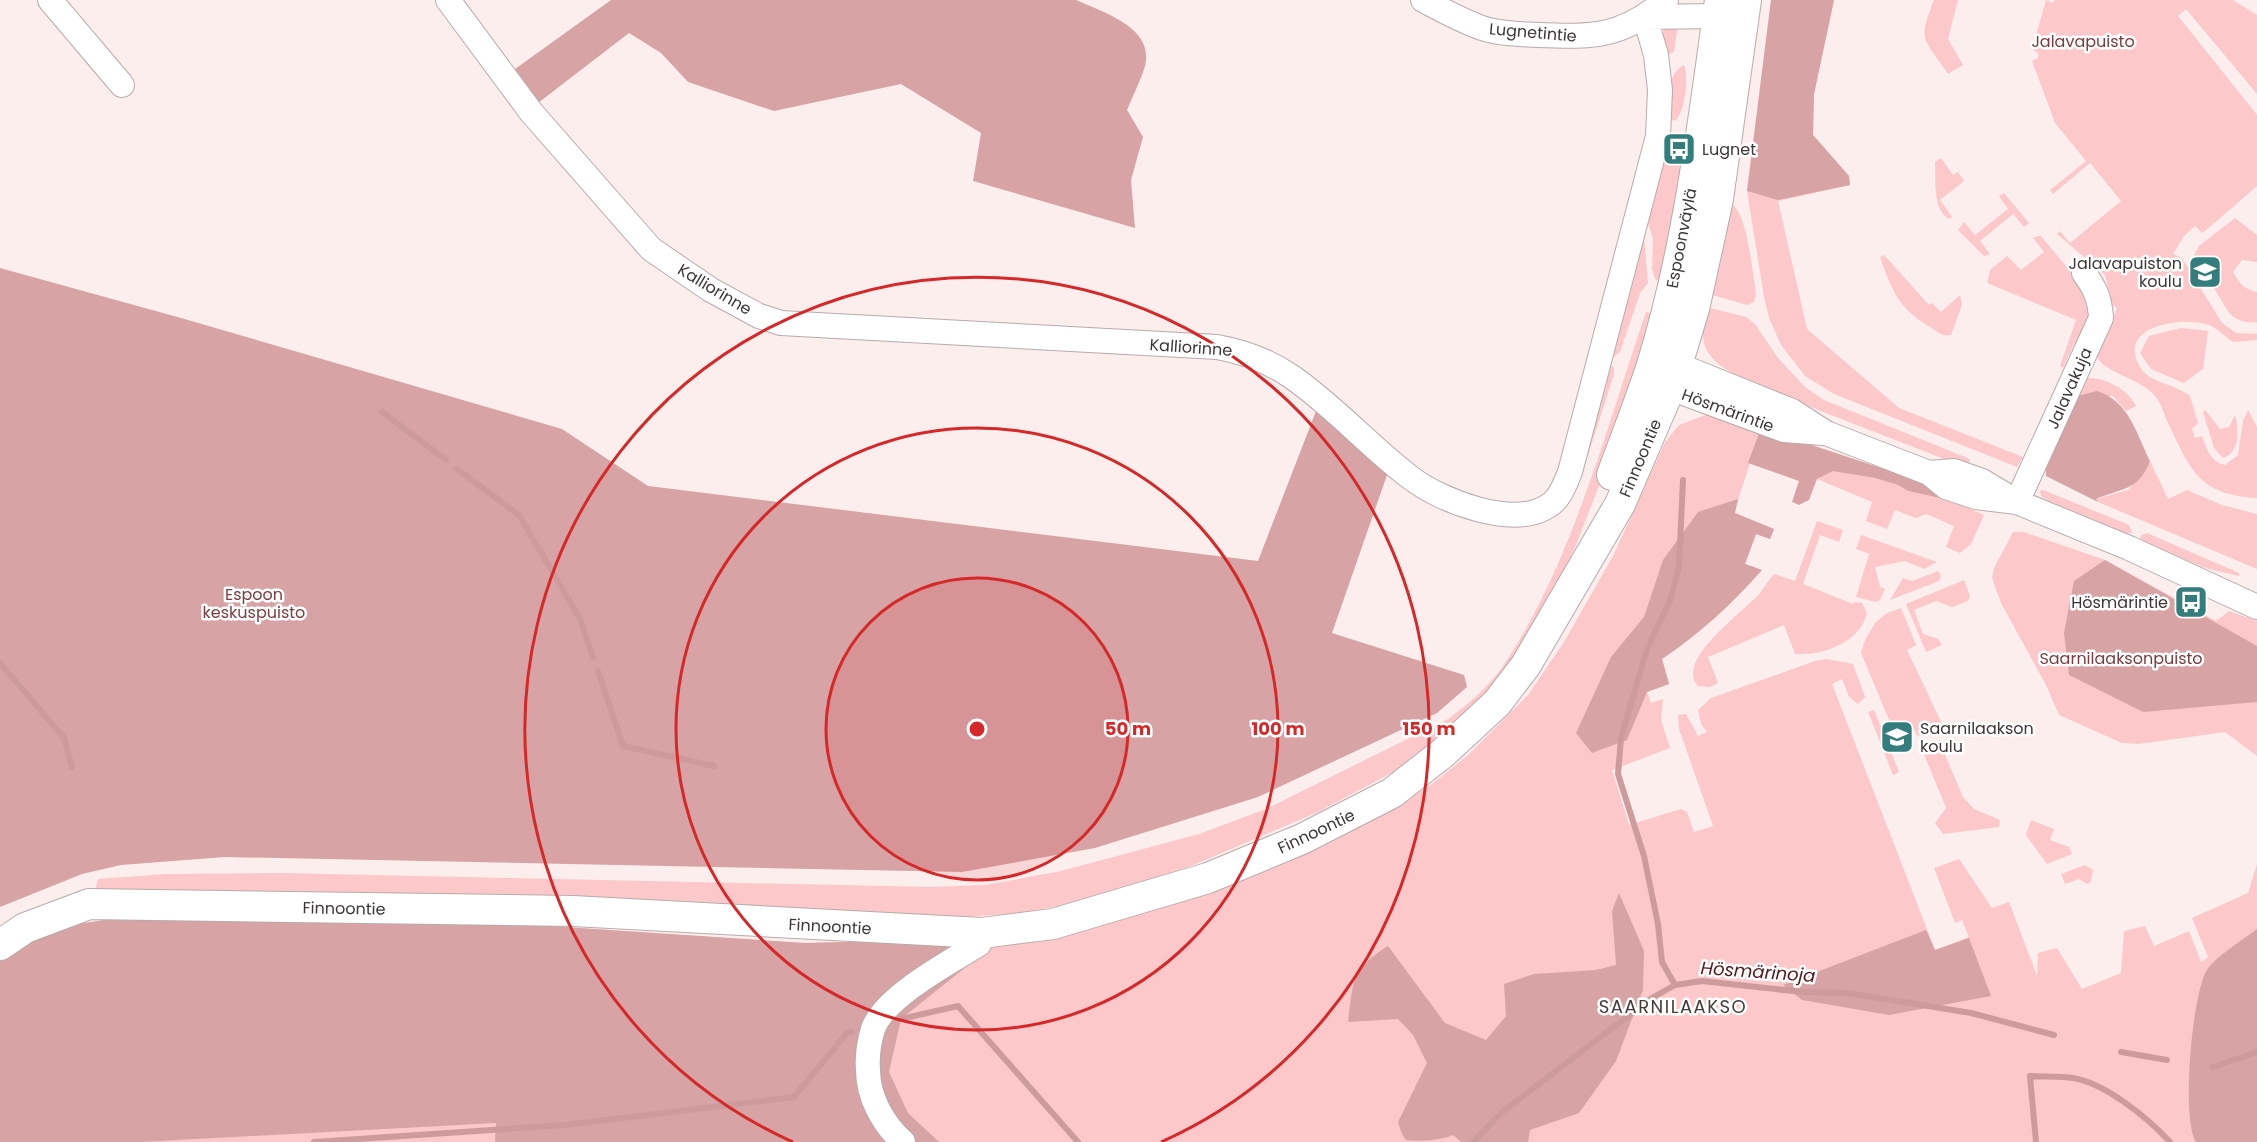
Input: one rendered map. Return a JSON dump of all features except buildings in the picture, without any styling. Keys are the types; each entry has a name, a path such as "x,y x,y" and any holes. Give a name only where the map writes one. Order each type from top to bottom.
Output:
{"main road":[{"name":"Espoonväylä","path":"1666,374 1694,309 1718,199 1732,5"},
{"name":"Finnoontie","path":"0,945 26,927 89,904 573,911 982,933 1053,924 1208,878 1302,839 1392,793 1443,753 1497,703 1526,665 1560,610 1620,504 1666,374"}],"street":[{"path":"50,0 122,85"},
{"name":"Kalliorinne","path":"448,0 537,120 651,249 711,290 759,316 781,323 1217,347 1242,351 1291,376 1412,479 1437,494 1494,514 1516,515 1533,513 1550,506 1561,492 1570,472 1638,215 1658,136 1660,90 1656,55 1645,17"},
{"name":"Lugnetintie","path":"1424,0 1482,28 1498,32 1596,36 1645,17 1732,5"},
{"name":"Lugnetintie","path":"1645,17 1666,0"},
{"name":"Jalavakuja","path":"2018,502 2101,318 2100,303 2094,286 2084,273"},
{"name":"Hösmärintie","path":"1666,374 1792,411 1826,433 1929,472 1946,487 1976,497 2018,502 2119,543 2257,607"},
{"path":"903,1142 878,1110 868,1083 867,1057 873,1028 892,1004 912,986 979,944 982,933"}],"green space":[{"path":"611,0 1076,0 1099,10 1134,31 1142,41 1146,52 1145,66 1127,110 1143,137 1131,180 1135,228 973,181 981,133 901,84 774,111 688,82 661,53 629,33 538,103 515,69"},
{"path":"1771,0 1834,0 1814,94 1813,135 1849,176 1850,185 1778,201 1807,329 1899,408 2023,457 2017,467 1834,394 1805,376 1781,345 1769,318 1764,297 1747,191"},
{"path":"1771,0 1834,0 1814,94 1813,135 1849,176 1850,185 1778,200 1747,191"},
{"path":"1934,0 1958,0 1948,39 1963,65 1948,74 1926,39 1926,24"},
{"name":"Jalavapuisto","path":"2046,0 2053,3 2055,0 2233,0 2257,15 2257,94 2186,9 2178,16 2257,115 2257,186 2202,233 2195,226 2184,236 2173,254 2182,258 2222,323 2236,333 2257,334 2257,340 2233,342 2209,325 2180,322 2152,328 2142,335 2136,344 2135,356 2146,374 2190,396 2198,423 2192,429 2195,438 2202,436 2210,454 2220,463 2225,465 2238,455 2243,421 2248,410 2257,427 2257,498 2237,496 2208,485 2198,476 2182,452 2155,396 2141,385 2110,369 2098,359 2097,353 2117,308 2112,305 2105,275 2057,234 2060,231 2070,243 2121,201 2090,163 2053,194 2050,190 2086,161 2055,123 2032,61 2038,58 2038,53 2032,49"},
{"path":"1669,25 1678,25 1674,52 1667,55 1662,35"},
{"path":"1684,65 1685,95 1681,111 1675,121 1670,119 1671,81 1678,69"},
{"path":"1676,141 1673,159 1681,160 1681,183 1659,281 1655,279 1652,269 1653,239 1646,217 1664,144"},
{"path":"1941,158 1953,175 1958,172 1964,181 1940,200 1952,217 1950,219 1940,209 1936,194 1935,162"},
{"path":"2004,193 2029,223 2024,227 2013,214 1980,241 1990,254 1984,256 1958,230 1964,222 1975,235 2008,209 1999,196"},
{"path":"1731,204 1737,209 1741,218 1751,260 1756,294 1754,302 1747,305 1709,294"},
{"path":"2235,218 2257,235 2257,262 2242,260 2233,272 2249,290 2257,292 2257,322 2242,321 2229,313 2194,255 2199,246"},
{"path":"1640,234 1644,237 1648,283 1640,293 1620,352 1614,357 1611,356"},
{"path":"2041,236 2088,293 2090,318 2063,368 2060,366 2076,320 1987,283 1990,270 2007,256 2021,270 2044,252 2033,238"},
{"path":"1884,255 1929,305 1932,303 1941,312 1960,295 1962,305 1951,335 1938,332 1919,320 1903,305 1884,269 1880,257"},
{"name":"Espoon keskuspuisto","path":"0,268 562,429 648,486 1258,561 1318,406 1388,472 1332,633 1464,675 1467,687 1437,713 1258,797 1095,848 962,872 225,857 121,865 82,874 0,907"},
{"path":"1706,307 1746,317 1755,324 1778,358 1806,388 1824,400 1970,459 1967,468 1762,388 1734,374 1713,359 1707,350 1703,339"},
{"path":"1646,312 1658,315 1611,455 1574,550 1548,603 1505,673 1457,725 1399,769 1318,812 1196,864 1089,900 1022,913 937,919 679,901 318,900 164,889 100,893 95,890 98,879 166,874 282,873 931,887 985,885 1061,871 1199,834 1266,809 1448,719 1476,696 1501,669 1548,587 1567,542 1585,496"},
{"path":"2181,328 2208,331 2203,369 2184,383 2151,369 2140,353 2149,336"},
{"path":"1608,363 1614,368 1614,374 1581,477"},
{"path":"2086,378 2115,385 2127,394 2136,406 2126,411 2113,396 2077,396"},
{"path":"2097,391 2117,402 2124,410 2136,429 2150,461 2146,471 2135,483 2096,499 2098,502 2046,476 2046,468 2077,396"},
{"path":"2205,410 2220,429 2229,427 2235,415 2237,440 2233,451 2223,458 2214,448 2203,412"},
{"path":"1711,413 1761,428 1734,513 1774,529 1770,539 1756,534 1745,564 1762,570 1715,618 1662,659 1669,684 1647,692 1651,703 1663,699 1661,720 1670,748 1612,770 1629,825 1681,809 1687,812 1694,832 1713,826 1679,729 1678,715 1686,714 1698,736 1707,732 1701,724 1698,710 1711,698 1815,661 1827,659 1853,664 1865,697 1858,704 1849,697 1842,679 1832,684 1935,950 1969,937 1962,920 1955,923 1934,868 1959,859 1992,908 2009,902 2037,976 2038,953 2057,948 2082,989 2121,973 2124,931 2145,926 2154,946 2189,931 2201,962 2208,957 2192,918 2248,893 2257,864 2257,1142 0,1142 84,923 549,926 805,943 1002,938 1381,813 1428,787 1468,755 1528,695 1564,642 1613,556 1665,442 1679,425"},
{"path":"1761,428 1938,487 1953,501 1908,491 1898,485 1875,478 1833,471 1817,479 1809,500 1799,505 1792,502 1799,481 1748,463"},
{"path":"2150,461 2168,499 2187,490 2222,505 2257,514 2257,569 2098,502 2096,499 2128,490"},
{"path":"1833,470 1875,478 1898,485 1908,491 1953,501 1984,515 1971,544 1960,553 1946,547 1954,526 1926,514 1916,518 1895,510 1887,529 1866,521 1872,502 1817,479"},
{"path":"2043,490 2129,525 2132,533 2126,533 2049,501 2041,496 2040,491"},
{"path":"1738,499 1735,513 1774,529 1770,539 1756,534 1745,564 1762,570 1715,618 1662,659 1669,684 1647,692 1627,740 1592,753 1576,733 1611,657 1644,617 1663,560 1698,512"},
{"path":"1817,521 1843,530 1839,542 1820,535 1803,584 1853,604 1854,602 1862,603 1867,613 1857,632 1848,640 1828,650 1795,654 1784,625 1708,657 1718,683 1710,687 1698,686 1693,675 1695,663 1714,636 1760,593 1774,574 1795,581"},
{"name":"Saarnilaaksonpuisto","path":"2013,532 2024,532 2105,560 2216,621 2229,611 2257,621 2257,756 2225,732 2139,744 2122,743 2059,715 2046,685 2001,603 1992,578 1994,568"},
{"path":"2147,533 2239,573 2239,576 2205,568 2142,541 2140,536"},
{"path":"1861,535 1937,562 1924,569 1905,561 1875,567 1880,587 1885,589 1880,600 1875,602 1856,597 1869,554 1856,549"},
{"path":"2105,560 2257,646 2257,702 2143,712 2069,675 2064,633 2074,581"},
{"path":"1938,571 1941,576 1939,581 1890,600 1903,578 1912,581"},
{"path":"1964,580 1970,596 1968,601 1952,607 1936,601 1914,610 1923,634 1938,639 1942,645 1926,652 1906,604"},
{"path":"1901,608 1916,645 1907,650 1943,726 1917,736 1911,723 1896,729 1892,727 1861,653 1865,640 1875,623 1887,613"},
{"path":"1874,710 1899,772 1893,775 1868,712"},
{"path":"1939,741 1963,797 1974,809 2000,820 1999,827 1943,834 1935,823 1946,808 1921,747"},
{"path":"2031,820 2054,829 2050,840 2069,847 2072,854 2047,864 2026,834"},
{"path":"2085,865 2093,870 2091,882 2087,884 2079,879 2065,884 2061,874"},
{"path":"1619,893 1644,951 1643,990 1616,1061 1579,1113 1530,1130 1528,1142 1461,1142 1453,1135 1429,1140 1406,1140 1398,1122 1427,1063 1413,1035 1398,1019 1348,1022 1353,986 1360,970 1388,946 1445,1023 1486,1040 1506,1016 1504,984 1534,974 1596,970 1616,965 1612,911"},
{"path":"123,917 549,926 805,943 1002,938 901,1019 889,1072 908,1113 939,1142 495,1142 496,1123 141,1142 0,1142 0,959 44,934 84,923"},
{"path":"2257,929 2257,1142 2196,1142 2189,1109 2190,1056 2202,983 2207,970 2216,960"},
{"path":"1926,930 1935,950 1969,938 1991,996 1889,1015 1802,1000 1783,985"}],"waterway":[{"path":"382,412 446,460"},
{"path":"457,469 519,515 580,619 593,658"},
{"path":"1675,985 1662,962 1658,924 1644,856 1618,774 1621,738 1647,649 1670,601 1679,567 1683,480"},
{"path":"0,663 64,738 72,767"},
{"path":"598,671 623,746 714,766"},
{"name":"Hösmärinoja","path":"1473,1142 1502,1112 1652,998 1675,985 1702,981 1802,992 1848,993 1971,1013 2054,1035"},
{"path":"901,1019 958,1006 1078,1142"},
{"path":"314,1142 565,1125 794,1097 847,1033 852,1032"},
{"name":"Hösmärinoja","path":"2121,1052 2167,1060"},
{"name":"Hösmärinoja","path":"2213,1067 2257,1052"},
{"path":"2036,1142 2030,1076 2073,1078 2099,1087 2138,1113 2170,1142"}],"place":[{"name":"Lugnet","path":"1679,149"},
{"name":"Jalavapuiston koulu","path":"2205,272"},
{"name":"Hösmärintie","path":"2191,602"},
{"name":"Saarnilaakson koulu","path":"1897,737"}],"district":[{"name":"SAARNILAAKSO","path":"1673,1007"}]}
